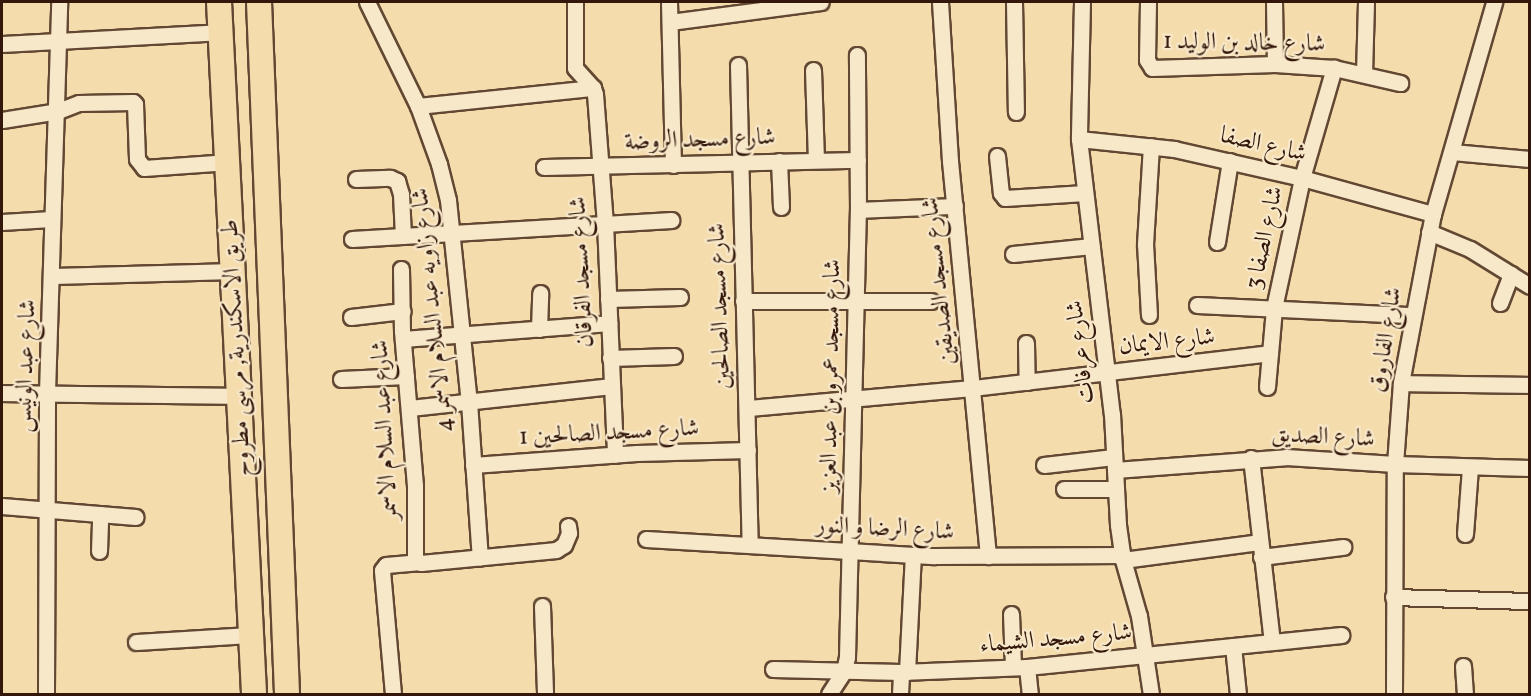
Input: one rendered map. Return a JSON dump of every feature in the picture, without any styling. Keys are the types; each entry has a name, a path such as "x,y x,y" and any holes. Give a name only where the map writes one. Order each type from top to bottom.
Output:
{"main road":[{"name":"طريق الاسكندرية, مرسى مطروح","path":"219,2 235,271 254,694"},
{"name":"طريق الاسكندرية, مرسى مطروح","path":"259,2 287,694"}],"street":[{"name":"شارع عبد الونيس","path":"46,694 47,392 58,111 59,2"},
{"name":"شارع زاويه عبد السلام الاسمر 4","path":"367,2 418,106 439,164 448,200 463,334 480,558"},
{"path":"575,2 575,68 593,88"},
{"path":"669,2 673,165"},
{"path":"670,22 821,2"},
{"name":"شارع مسجد الصديقين","path":"940,2 955,206 974,388 988,556"},
{"path":"1014,2 1016,112"},
{"name":"شارع عرفات","path":"1082,2 1079,138 1106,372 1123,558 1139,616 1151,694"},
{"name":"شارع خالد بن الوليد 1","path":"1148,2 1147,60 1152,68 1275,64 1334,68 1400,83"},
{"path":"1274,2 1275,64"},
{"path":"1364,74 1366,2"},
{"name":"شارع الفاروق","path":"1394,694 1395,464 1401,383 1433,214 1494,2"},
{"path":"2,45 60,39 221,32"},
{"name":"شارع مسجد عمرو بن عبد العزيز","path":"829,694 844,671 847,657 857,301 857,55"},
{"name":"شارع مسجد الصالحين","path":"738,65 750,545"},
{"name":"شارع الصفا 3","path":"1267,387 1275,308 1302,178 1334,68"},
{"path":"813,70 816,160"},
{"path":"418,106 593,88"},
{"name":"شارع مسجد الفرقان","path":"593,88 604,223 615,455"},
{"path":"2,120 58,111 79,103 134,103 137,159 144,168 229,162"},
{"name":"شارع الصفا","path":"1079,138 1151,146 1230,161 1433,214"},
{"path":"1149,315 1145,244 1151,146"},
{"path":"1452,152 1530,159"},
{"path":"997,156 1001,193 1005,198 1085,193"},
{"name":"شارع مسجد الروضة","path":"544,167 858,160"},
{"path":"779,161 781,207"},
{"path":"1217,242 1230,161"},
{"path":"356,179 390,178 397,181 401,194 403,236"},
{"path":"858,210 955,206"},
{"path":"2,222 52,219"},
{"path":"352,239 671,220"},
{"path":"1430,232 1470,249 1530,286"},
{"path":"1013,254 1092,246"},
{"name":"شارع عبد السلام الاسمر","path":"401,269 403,339 416,486 413,555 418,562"},
{"path":"52,276 235,271"},
{"path":"1500,303 1511,274"},
{"path":"539,329 540,292"},
{"path":"608,299 680,297"},
{"path":"743,301 931,301"},
{"path":"1197,306 1413,315"},
{"path":"351,316 403,311"},
{"path":"403,339 609,323"},
{"path":"1026,343 1027,382"},
{"name":"شارع الايمان","path":"748,408 974,388 1270,353"},
{"path":"610,358 674,356"},
{"path":"341,379 406,376"},
{"path":"1401,383 1530,385"},
{"path":"410,408 612,386"},
{"path":"2,393 240,396"},
{"name":"شارع مسجد الصالحين 1","path":"473,465 615,455 748,450"},
{"name":"شارع الصديق","path":"1044,465 1286,457 1395,464 1530,468"},
{"path":"1251,458 1272,642"},
{"path":"1466,534 1470,467"},
{"path":"1064,489 1116,489"},
{"path":"2,506 136,517"},
{"path":"99,551 100,514"},
{"path":"393,694 382,570 386,565 556,550 564,545 569,533 568,526"},
{"name":"شارع الرضا و النور","path":"646,539 913,555 1123,558 1260,549 1343,547"},
{"path":"900,694 904,672 913,555"},
{"path":"1393,597 1530,601"},
{"path":"542,606 545,694"},
{"path":"1011,614 1020,667 1030,694"},
{"path":"136,642 250,635"},
{"name":"شارع مسجد الشيماء","path":"773,669 904,672 1020,667 1341,635"},
{"path":"1233,646 1238,694"},
{"path":"1463,666 1465,694"}]}
